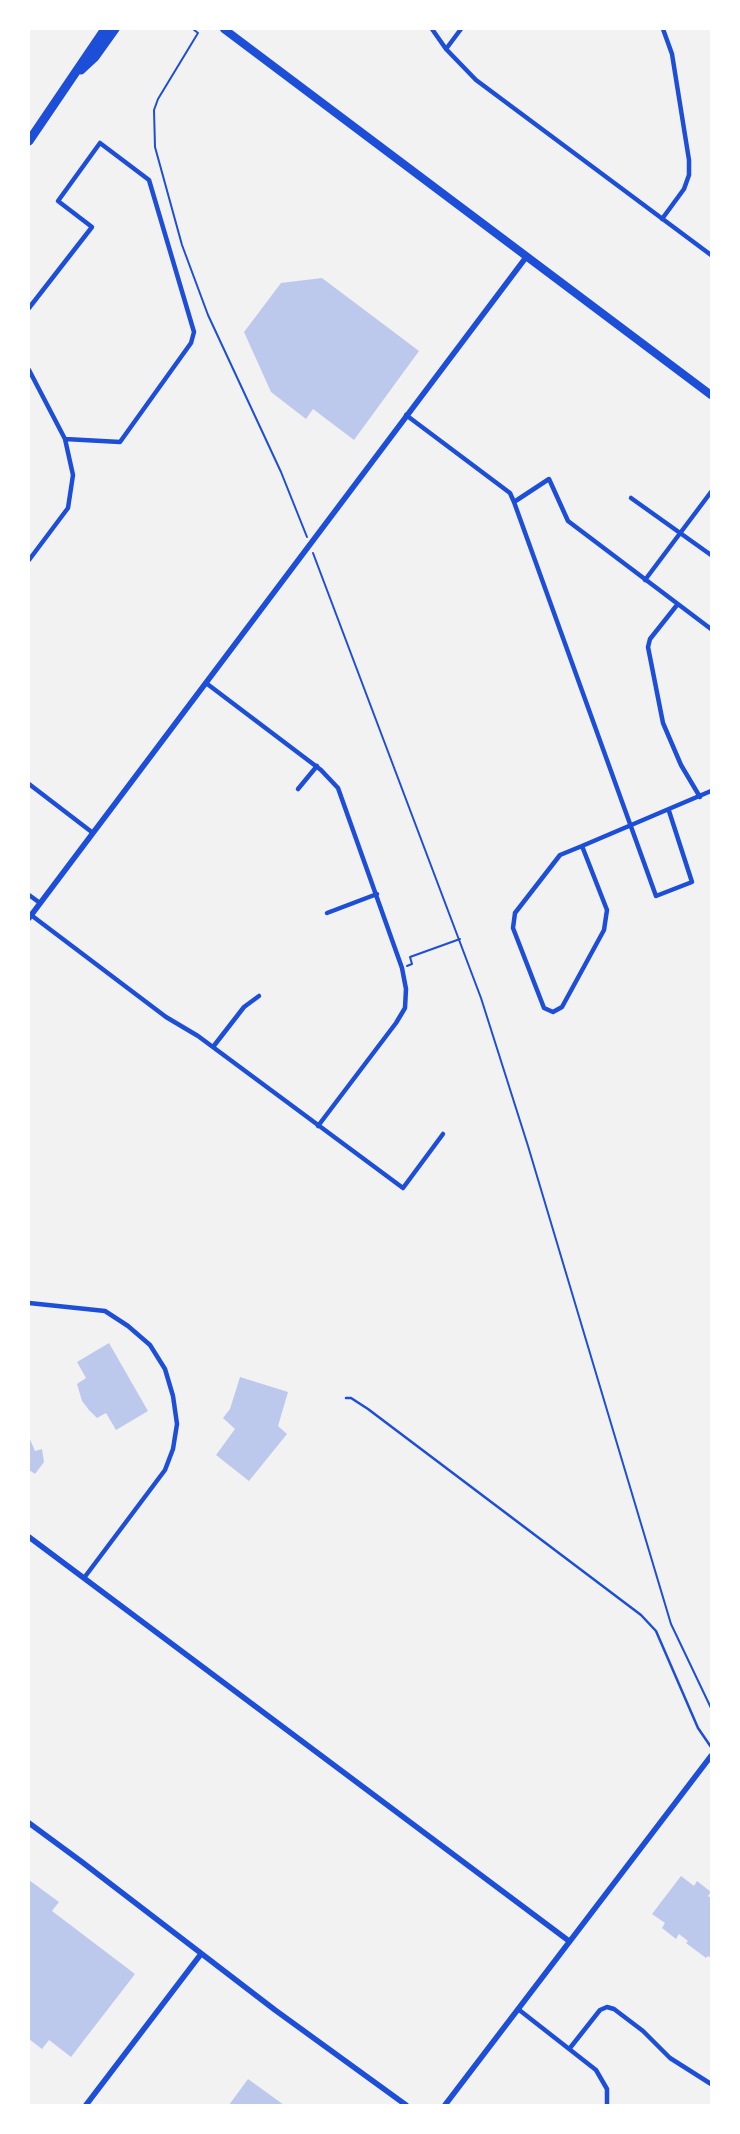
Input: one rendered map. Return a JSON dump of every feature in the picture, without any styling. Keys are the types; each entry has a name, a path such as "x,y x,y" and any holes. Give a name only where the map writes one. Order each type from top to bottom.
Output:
{"highway":[{"path":"29,140 105,29"},
{"path":"72,79 95,57 115,29"}],"main road":[{"path":"224,29 711,395"}],"street":[{"path":"432,29 446,49 476,80 711,255"},
{"path":"446,49 461,29"},
{"path":"662,219 684,189 689,175 689,160 672,54 663,29"},
{"path":"29,308 92,227 58,201 100,143 149,180 194,332 191,343 120,442 65,439"},
{"path":"443,1134 403,1188 213,1047 166,1017 30,917 527,256"},
{"path":"29,370 65,439 73,476 68,508 29,560"},
{"path":"406,415 510,493 656,896 692,882 669,811"},
{"path":"514,502 549,479 568,521 711,629"},
{"path":"645,580 711,492"},
{"path":"631,498 711,555"},
{"path":"678,605 650,639 648,647 663,724 681,765 700,797"},
{"path":"206,683 317,766 338,788 402,968 406,989 405,1008 396,1023 318,1126"},
{"path":"298,789 317,766"},
{"path":"29,784 93,833"},
{"path":"582,846 607,910 604,930 562,1006 553,1012 544,1008 514,928 515,913 560,855 582,846 631,826 669,811 711,791"},
{"path":"327,913 377,894"},
{"path":"29,895 40,904"},
{"path":"213,1047 244,1007 259,996"},
{"path":"29,1303 105,1311 128,1326 150,1345 165,1369 173,1396 178,1424 173,1449 165,1470 84,1578"},
{"path":"29,1537 569,1942"},
{"path":"445,2105 711,1756"},
{"path":"29,1824 406,2105"},
{"path":"86,2105 201,1954"},
{"path":"570,2048 596,2015 607,2007 620,2012 670,2058 711,2084"},
{"path":"518,2009 596,2070 607,2089 607,2105"}],"lane":[{"path":"346,1398 351,1398 368,1409 641,1615 656,1631 698,1728 711,1747"}],"path":[{"path":"193,29 198,33 158,99 154,110 155,147 182,245 208,315 281,472 310,544 460,939 528,1146 671,1624 711,1708"},
{"path":"412,964 410,957 460,939"}],"building":[{"path":"322,278 419,351 354,440 313,409 306,419 271,392 244,332 281,283"},
{"path":"109,1343 148,1411 116,1430 106,1413 97,1418 89,1410 82,1401 77,1384 86,1378 77,1362"},
{"path":"240,1377 288,1392 278,1426 287,1434 249,1481 216,1455 235,1429 223,1418 230,1409"},
{"path":"29,1437 35,1451 42,1449 44,1462 35,1474 29,1470"},
{"path":"681,1876 694,1886 697,1881 711,1892 708,1896 711,1898 711,1958 708,1956 706,1958 686,1943 688,1941 679,1934 676,1939 662,1928 665,1923 652,1914"},
{"path":"29,1880 59,1902 52,1911 135,1974 71,2057 49,2040 42,2049 29,2039"},
{"path":"248,2079 284,2105 229,2105"}]}
